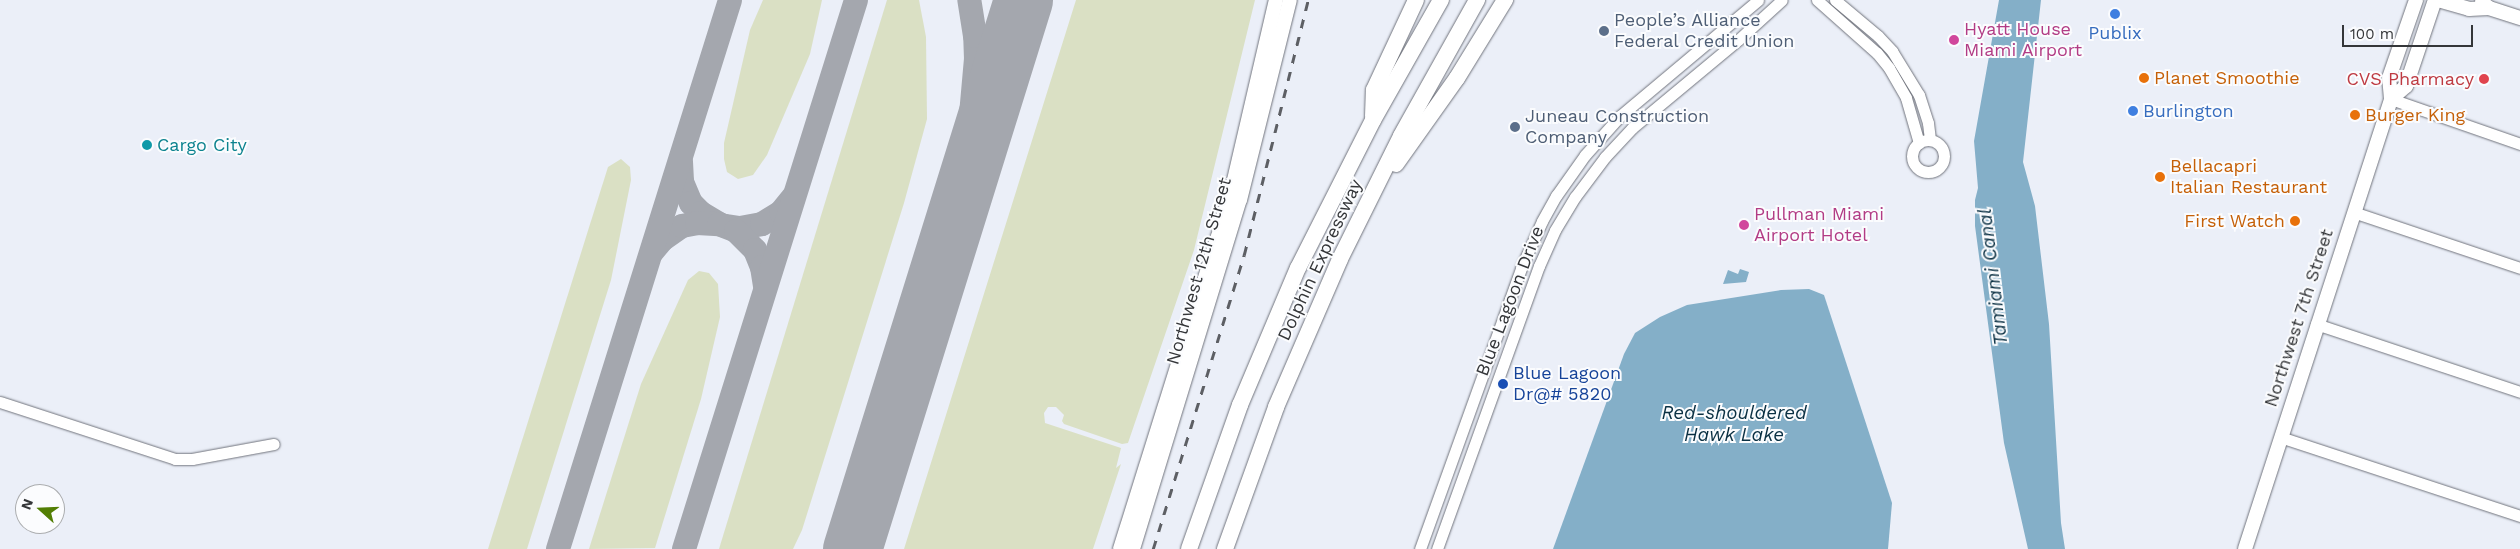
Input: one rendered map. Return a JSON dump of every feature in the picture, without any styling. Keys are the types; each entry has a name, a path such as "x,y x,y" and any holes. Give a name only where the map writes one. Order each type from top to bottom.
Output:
{"highway":[{"path":"1373,120 1374,90 1416,0"},
{"name":"Dolphin Expressway","path":"1189,549 1221,455 1255,366 1308,246 1373,120 1441,0"},
{"name":"Dolphin Expressway","path":"1225,549 1290,371 1401,136 1477,0"},
{"path":"1368,204 1457,78 1505,0"}],"main road":[{"name":"Northwest 12th Street","path":"1120,549 1220,228 1276,0"},
{"name":"Northwest 12th Street","path":"1133,549 1240,200 1290,0"},
{"name":"Northwest 7th Street","path":"2244,549 2391,99 2389,78 2416,0"},
{"name":"Northwest 7th Street","path":"2391,99 2406,86 2436,0"},
{"path":"2436,0 2469,9 2484,4 2520,18"}],"street":[{"name":"Blue Lagoon Drive","path":"1420,549 1521,268 1542,221 1575,168 1620,116 1758,0"},
{"name":"Blue Lagoon Drive","path":"1437,549 1535,276 1555,230 1586,181 1632,128 1738,40 1782,0"},
{"path":"1817,0 1877,53 1889,68 1906,98 1924,141 1928,123 1919,95 1892,52 1878,36 1835,0"},
{"path":"2391,99 2520,144"},
{"path":"1620,116 1632,128"},
{"path":"2354,212 2520,268"},
{"path":"2316,324 2520,392"},
{"path":"0,402 175,459 192,459 274,444"},
{"path":"1471,406 1484,419"},
{"path":"2280,437 2520,516"}],"green space":[{"path":"763,0 822,0 810,54 767,155 753,175 738,179 727,172 724,159 724,143 750,30"},
{"path":"887,0 919,0 926,37 927,119 904,203 802,530 793,549 719,549"},
{"path":"1076,0 1255,0 1194,250 1128,443 1122,444 1064,424 1062,421 1064,415 1056,407 1048,407 1044,413 1045,423 1121,448 1116,468 1121,464 1093,549 904,549"},
{"path":"621,159 630,167 631,180 611,280 527,549 488,549 608,167"},
{"path":"699,271 709,273 718,284 720,317 701,399 655,548 589,549 641,384 688,280"}],"water":[{"name":"Tamiami Canal","path":"1999,0 2041,0 2023,162 2035,206 2049,324 2061,523 2065,549 2028,549 2004,443 1975,226 1975,200 1978,188 1974,141"},
{"path":"1740,269 1749,272 1746,282 1723,284 1728,270 1738,274"},
{"name":"Red-shouldered Hawk Lake","path":"1809,289 1824,295 1892,503 1888,549 1553,549 1624,354 1635,333 1660,317 1687,305 1781,290"}],"taxiway":[{"path":"558,549 730,0"},
{"path":"684,549 856,0"},
{"path":"925,314 969,137 976,59 975,36 969,0"},
{"path":"681,162 682,182 691,203 701,213 719,224"},
{"path":"725,226 740,228 762,224 781,212 793,197"},
{"path":"652,252 662,240 682,226 697,223 719,224 736,231 755,250 762,267 765,286"},
{"path":"843,549 893,419"}],"runway":[{"path":"852,549 1023,0"}],"railway":[{"path":"1153,549 1244,255 1308,0"}],"place":[{"name":"Publix","path":"2115,14"},
{"name":"People’s Alliance Federal Credit Union","path":"1604,31"},
{"name":"Hyatt House Miami Airport","path":"1954,40"},
{"name":"Planet Smoothie","path":"2144,78"},
{"name":"CVS Pharmacy","path":"2484,79"},
{"name":"Burlington","path":"2133,111"},
{"name":"Burger King","path":"2355,115"},
{"name":"Juneau Construction Company","path":"1515,127"},
{"name":"Cargo City","path":"147,145"},
{"name":"Bellacapri Italian Restaurant","path":"2160,177"},
{"name":"First Watch","path":"2295,221"},
{"name":"Pullman Miami Airport Hotel","path":"1744,225"},
{"name":"Blue Lagoon Dr@# 5820","path":"1503,384"}]}
